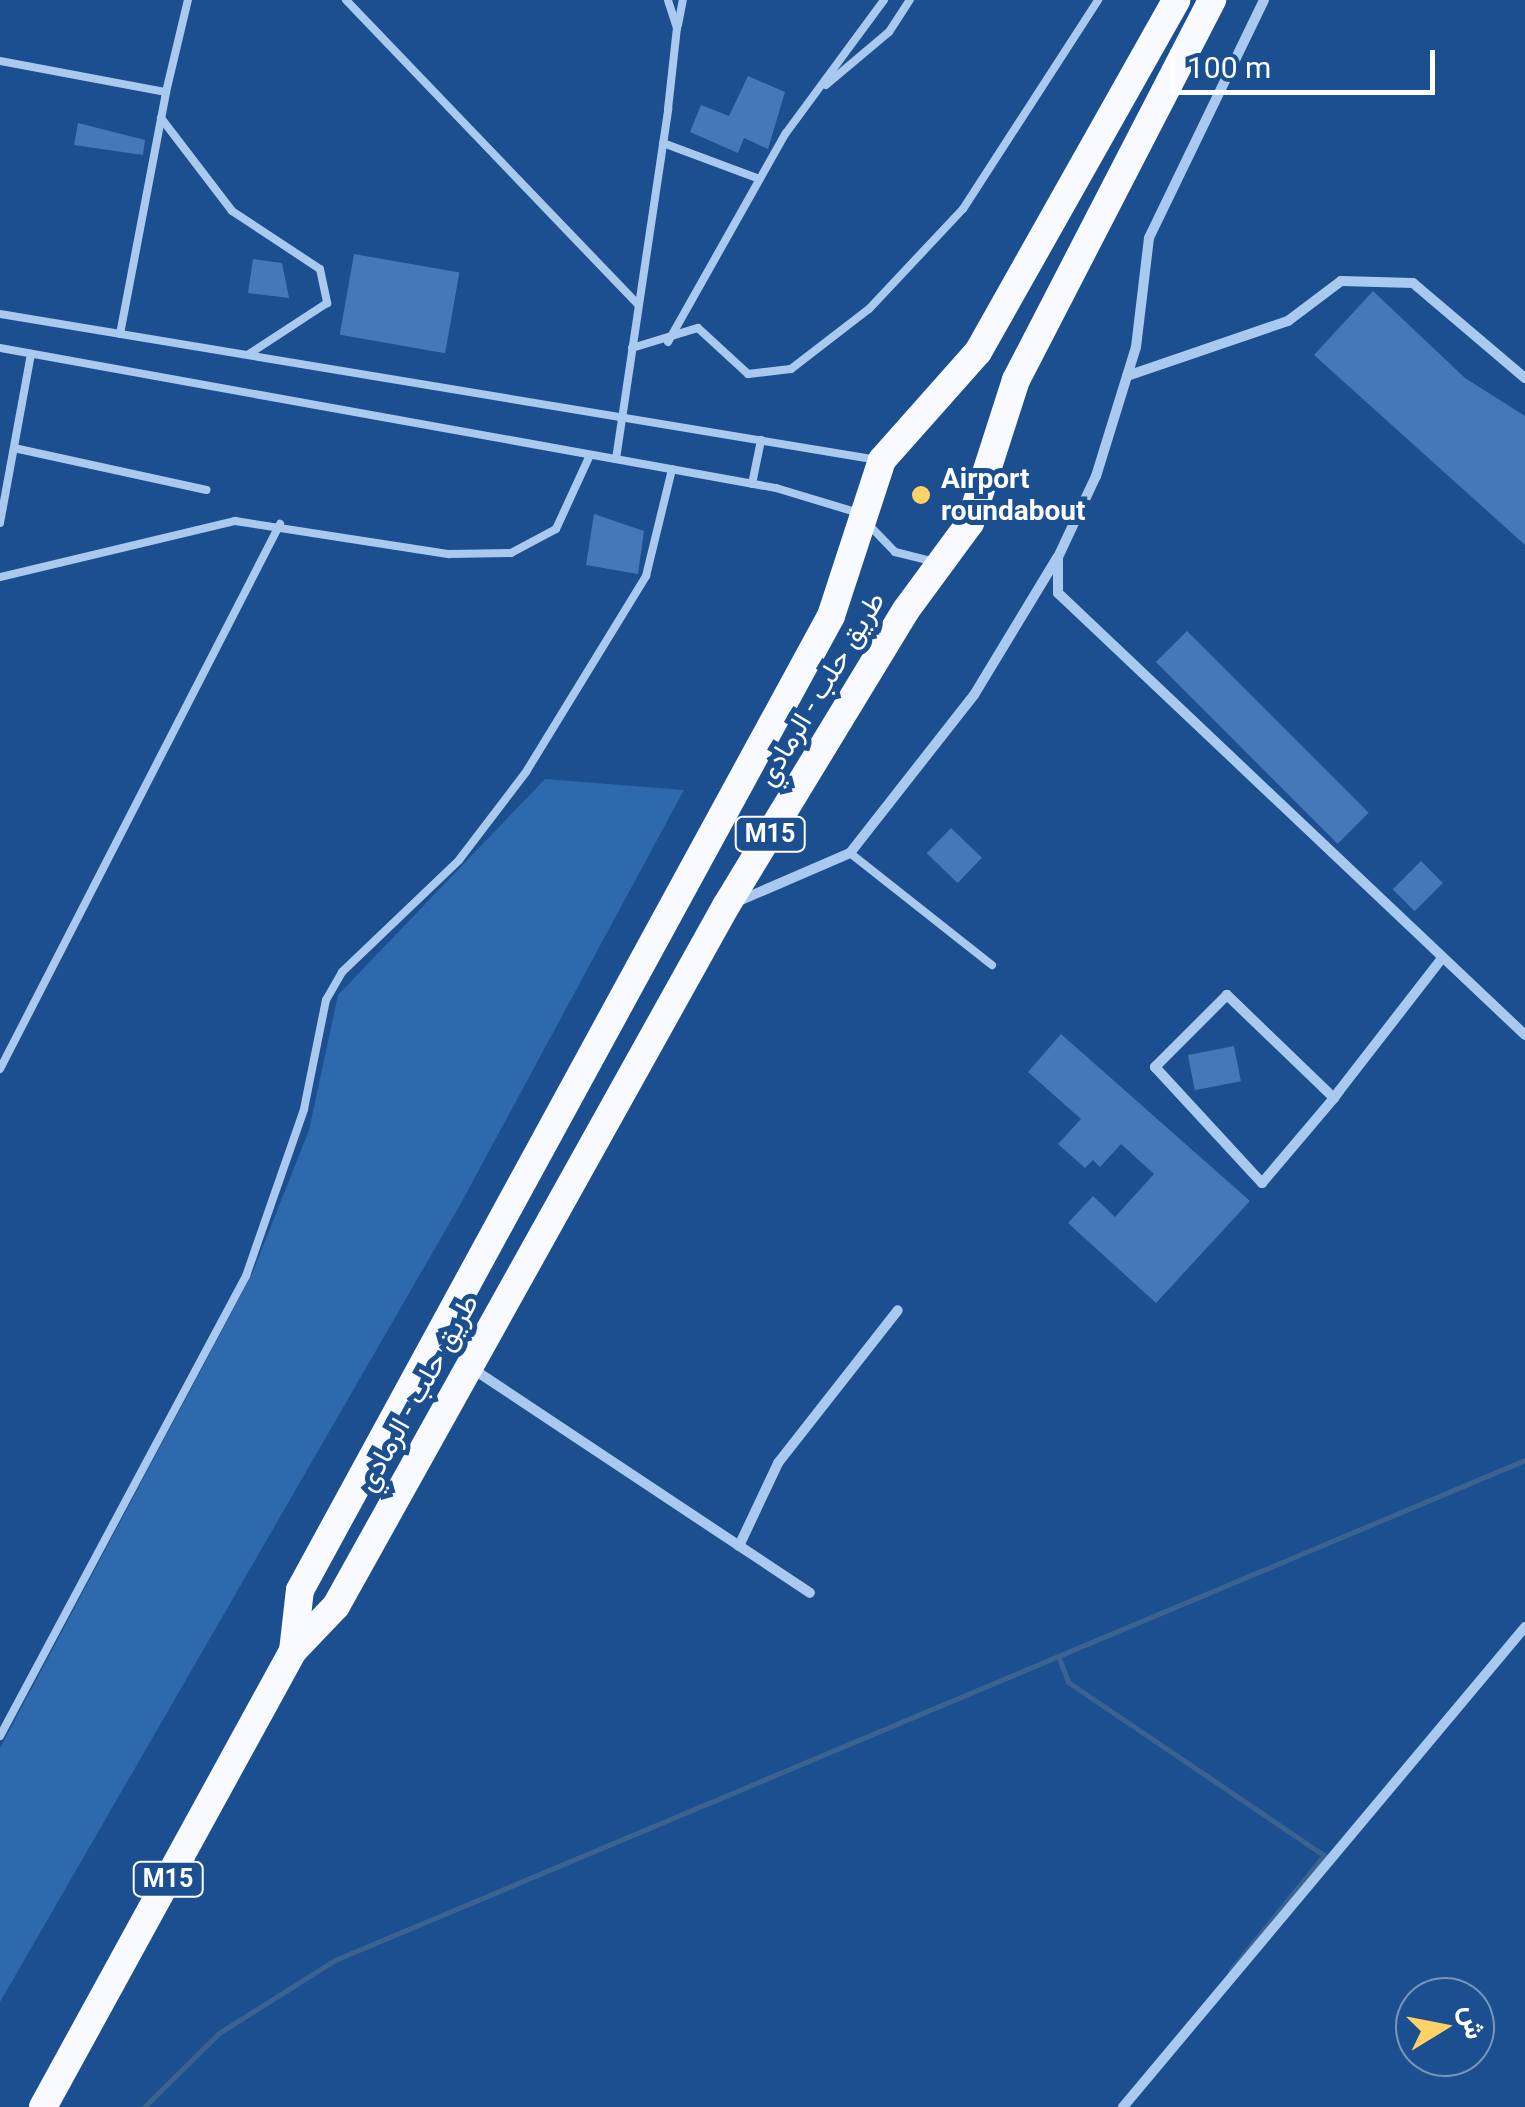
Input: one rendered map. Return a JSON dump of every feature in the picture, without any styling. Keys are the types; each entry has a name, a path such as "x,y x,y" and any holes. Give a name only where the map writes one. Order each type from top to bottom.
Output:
{"highway":[{"name":"طريق حلب - الرمادي","path":"293,1651 300,1590 831,616 861,514 882,460 978,352 1176,0"},
{"name":"طريق حلب - الرمادي","path":"42,2107 293,1651 336,1606 726,906 982,500 1016,380 1212,0"}],"street":[{"path":"726,906 850,853 974,695 1058,557 1096,476 1127,376 1150,238 1264,0"},
{"path":"1127,376 1288,321 1341,281 1414,283 1525,378"},
{"path":"1058,557 1058,593 1525,1036"},
{"path":"1334,1098 1228,995 1155,1068 1262,1183 1334,1098 1442,958"},
{"path":"740,1546 778,1463 898,1310"},
{"path":"470,1367 810,1593"},
{"path":"1123,2107 1525,1627"}],"lane":[{"path":"120,334 166,92 188,0"},
{"path":"346,0 638,306"},
{"path":"668,0 677,28"},
{"path":"616,459 683,0"},
{"path":"668,342 760,179 814,94 884,0"},
{"path":"814,94 889,32 910,0"},
{"path":"632,348 668,342 698,328 748,374 791,369 869,309 963,209 1098,0"},
{"path":"0,61 166,92"},
{"path":"162,118 232,211 320,268 327,303 246,355"},
{"path":"663,143 760,179"},
{"path":"0,314 882,460"},
{"path":"0,348 752,484 861,514 895,552 941,563"},
{"path":"0,523 32,354"},
{"path":"752,484 761,440"},
{"path":"14,448 206,490"},
{"path":"0,577 177,528 280,524 449,554 511,553 556,529 590,454"},
{"path":"0,1736 246,1276 304,1109 326,1000 342,972 459,860 526,772 646,576 672,469"},
{"path":"0,1069 280,524"},
{"path":"850,853 992,965"}],"shaded area":[{"path":"545,779 684,790 460,1205 0,2002 0,1748 252,1274 309,1130 338,995"}],"building":[{"path":"748,76 785,92 768,149 744,138 738,153 690,132 701,105 729,116"},
{"path":"78,123 145,140 143,155 74,145"},
{"path":"354,254 459,273 445,353 340,335"},
{"path":"253,259 282,263 289,298 248,293"},
{"path":"1373,291 1465,378 1525,416 1525,545 1314,355"},
{"path":"594,514 644,531 638,574 586,565"},
{"path":"1187,631 1369,813 1338,844 1156,662"},
{"path":"951,828 982,858 958,883 927,853"},
{"path":"1421,861 1443,883 1415,911 1393,889"},
{"path":"1061,1034 1250,1201 1156,1303 1068,1223 1093,1196 1115,1217 1154,1174 1121,1144 1100,1167 1093,1160 1085,1168 1058,1144 1081,1119 1028,1072"},
{"path":"1234,1046 1241,1081 1195,1090 1188,1055"}],"waterway":[{"path":"144,2107 219,2033 335,1960 1525,1460"},
{"path":"1059,1658 1068,1682 1324,1855 1231,1970"}],"place":[{"name":"Airport roundabout","path":"921,495"}]}
